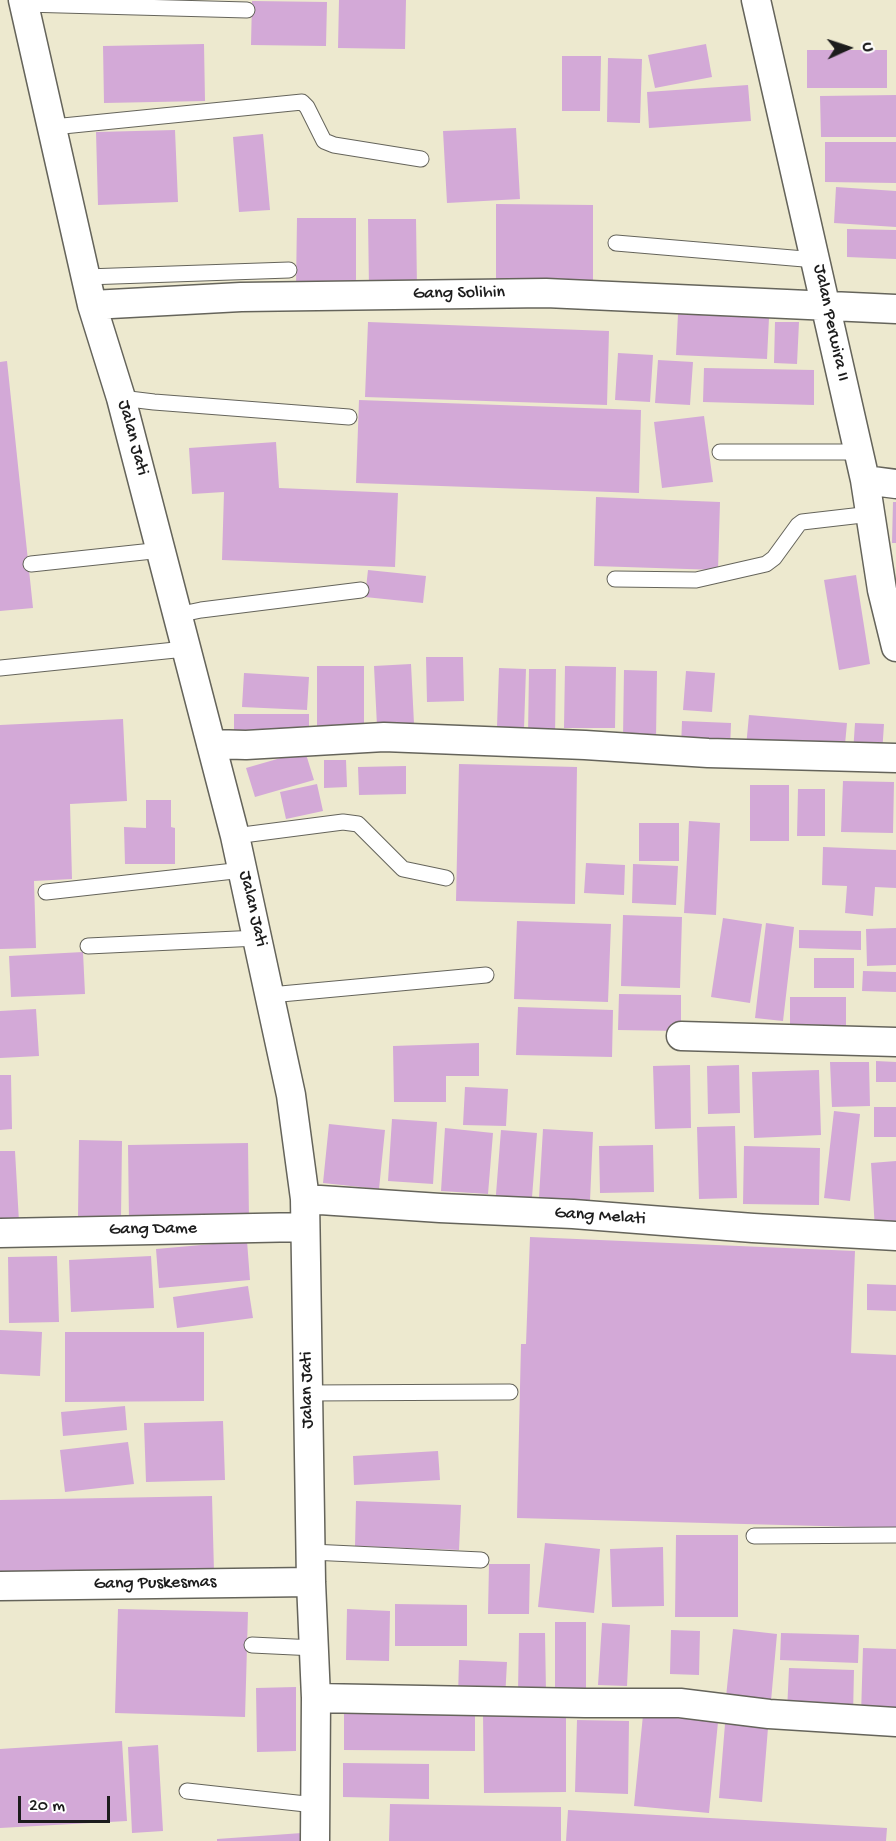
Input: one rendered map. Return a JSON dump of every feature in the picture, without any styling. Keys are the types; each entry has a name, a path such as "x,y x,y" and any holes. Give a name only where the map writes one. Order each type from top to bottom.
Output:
{"street":[{"name":"Jalan Perwira II","path":"756,0 889,590 896,647"},
{"name":"Jalan Jati","path":"24,2 92,305 121,398 162,550 185,649 235,836 291,1095 305,1213 311,1582 316,1698 315,1841"},
{"name":"Gang Solihin","path":"92,305 241,297 546,293 896,309"},
{"path":"865,480 896,484"},
{"path":"211,744 246,745 407,738 585,745 708,753 896,758"},
{"path":"681,1036 896,1042"},
{"name":"Gang Melati","path":"305,1213 440,1208 573,1214 896,1236"},
{"name":"Gang Dame","path":"0,1233 305,1213"},
{"name":"Gang Puskesmas","path":"0,1586 311,1582"},
{"path":"316,1698 585,1704 680,1702 770,1714 896,1722"}],"lane":[{"path":"24,2 248,10"},
{"path":"53,128 302,102 307,106 324,141 334,145 421,159"},
{"path":"616,243 816,260"},
{"path":"86,277 289,270"},
{"path":"121,398 349,417"},
{"path":"720,452 859,452"},
{"path":"615,579 696,580 766,564 774,558 802,522 871,514"},
{"path":"31,564 162,550"},
{"path":"177,615 361,590"},
{"path":"0,668 185,649"},
{"path":"235,836 343,822 358,824 403,869 446,878"},
{"path":"46,892 243,870"},
{"path":"88,946 258,938"},
{"path":"270,995 486,975"},
{"path":"308,1394 510,1392"},
{"path":"754,1536 896,1535"},
{"path":"311,1552 481,1560"},
{"path":"252,1645 315,1648"},
{"path":"187,1791 315,1805"}],"building":[{"path":"339,0 406,0 405,49 338,48"},
{"path":"252,1 327,2 326,46 251,45"},
{"path":"204,44 205,101 104,103 103,46"},
{"path":"706,44 712,77 655,88 648,55"},
{"path":"807,50 887,50 887,88 807,88"},
{"path":"562,56 601,56 600,111 562,111"},
{"path":"608,58 642,59 640,123 607,122"},
{"path":"748,85 751,121 649,128 647,92"},
{"path":"896,95 896,137 821,137 820,96"},
{"path":"516,128 520,199 447,203 443,131"},
{"path":"175,130 178,202 98,205 96,132"},
{"path":"263,134 270,210 239,212 233,137"},
{"path":"825,142 896,142 896,183 825,182"},
{"path":"836,187 896,191 896,227 834,223"},
{"path":"496,204 593,205 593,281 496,280"},
{"path":"297,218 356,218 356,288 296,288"},
{"path":"368,219 416,219 417,288 369,288"},
{"path":"847,229 896,230 896,259 847,257"},
{"path":"678,314 769,318 767,359 676,355"},
{"path":"368,322 609,331 607,405 365,397"},
{"path":"775,322 799,322 797,364 774,363"},
{"path":"618,353 653,355 650,402 615,400"},
{"path":"658,360 693,362 690,405 655,403"},
{"path":"7,361 33,608 0,611 0,362"},
{"path":"704,368 814,370 814,405 703,402"},
{"path":"359,400 641,410 639,493 356,483"},
{"path":"704,416 713,482 662,488 654,422"},
{"path":"276,442 279,488 398,493 395,567 222,560 224,492 192,494 189,448"},
{"path":"596,497 720,502 718,570 594,566"},
{"path":"893,502 896,502 896,543 892,543"},
{"path":"368,570 426,576 423,603 365,597"},
{"path":"856,575 870,664 839,670 824,580"},
{"path":"426,657 463,657 464,701 427,702"},
{"path":"411,664 414,724 377,726 374,666"},
{"path":"317,666 364,666 364,733 317,733"},
{"path":"565,666 616,667 615,728 564,728"},
{"path":"499,668 526,669 524,729 497,727"},
{"path":"529,669 556,669 555,736 528,736"},
{"path":"624,670 657,671 656,739 623,738"},
{"path":"686,671 715,673 712,712 683,710"},
{"path":"244,673 309,677 307,710 242,707"},
{"path":"234,714 309,714 309,735 234,736"},
{"path":"749,715 847,723 844,755 746,747"},
{"path":"123,719 127,801 70,804 72,879 34,881 36,948 0,949 0,725"},
{"path":"682,721 731,723 730,750 681,748"},
{"path":"855,723 884,724 882,754 853,753"},
{"path":"305,751 314,780 255,797 246,768"},
{"path":"324,760 346,760 347,787 324,788"},
{"path":"459,764 577,767 575,904 456,901"},
{"path":"406,766 406,794 359,795 358,767"},
{"path":"843,781 894,782 893,833 841,832"},
{"path":"317,784 323,811 286,819 280,792"},
{"path":"750,785 789,785 789,841 750,841"},
{"path":"798,789 825,789 825,836 797,836"},
{"path":"146,800 171,800 171,827 175,828 175,864 125,864 124,827 146,828"},
{"path":"689,821 720,823 716,915 684,913"},
{"path":"639,823 679,823 679,861 639,861"},
{"path":"823,847 896,850 896,888 875,887 873,916 845,913 847,886 822,885"},
{"path":"586,863 625,865 624,895 584,893"},
{"path":"633,864 678,866 676,905 632,903"},
{"path":"623,915 682,917 680,988 621,986"},
{"path":"723,918 762,924 750,1003 711,997"},
{"path":"517,921 611,924 608,1002 514,999"},
{"path":"766,923 794,927 783,1021 755,1018"},
{"path":"896,928 896,965 867,966 866,929"},
{"path":"799,930 861,931 861,950 799,948"},
{"path":"83,952 85,994 11,997 9,956"},
{"path":"814,958 854,958 854,988 814,988"},
{"path":"863,971 896,972 896,992 862,991"},
{"path":"619,994 681,995 681,1031 618,1030"},
{"path":"790,997 846,997 846,1032 790,1032"},
{"path":"518,1007 613,1010 612,1057 516,1055"},
{"path":"36,1009 39,1056 0,1058 0,1011"},
{"path":"479,1043 479,1076 446,1076 446,1102 394,1102 393,1046"},
{"path":"876,1061 896,1062 896,1082 876,1082"},
{"path":"830,1062 869,1062 870,1106 832,1107"},
{"path":"690,1065 691,1128 655,1129 653,1066"},
{"path":"739,1065 740,1113 708,1114 707,1066"},
{"path":"819,1070 821,1135 754,1138 752,1072"},
{"path":"0,1075 11,1075 12,1129 0,1130"},
{"path":"465,1087 508,1089 506,1126 463,1125"},
{"path":"874,1107 896,1107 896,1137 874,1137"},
{"path":"834,1111 860,1114 850,1201 824,1198"},
{"path":"392,1119 437,1122 433,1184 388,1181"},
{"path":"329,1124 385,1130 379,1189 323,1183"},
{"path":"735,1126 737,1198 699,1199 697,1127"},
{"path":"445,1128 493,1133 488,1194 441,1191"},
{"path":"543,1129 593,1132 590,1201 539,1198"},
{"path":"501,1130 537,1133 531,1210 495,1207"},
{"path":"79,1140 122,1141 121,1218 78,1217"},
{"path":"248,1143 249,1220 129,1221 128,1145"},
{"path":"653,1145 654,1192 600,1193 599,1146"},
{"path":"744,1146 820,1148 819,1205 743,1204"},
{"path":"0,1151 15,1151 19,1222 0,1222"},
{"path":"896,1161 896,1229 875,1230 871,1163"},
{"path":"530,1237 855,1251 851,1353 896,1355 896,1528 517,1518 521,1344 526,1344"},
{"path":"247,1241 250,1280 159,1288 156,1249"},
{"path":"57,1256 59,1322 9,1323 8,1257"},
{"path":"151,1256 154,1308 71,1312 69,1260"},
{"path":"867,1284 896,1285 896,1311 867,1310"},
{"path":"248,1286 253,1318 177,1328 173,1297"},
{"path":"0,1330 42,1332 40,1376 0,1374"},
{"path":"65,1332 204,1332 204,1401 65,1402"},
{"path":"125,1406 127,1430 63,1436 61,1412"},
{"path":"223,1421 225,1480 146,1482 144,1423"},
{"path":"128,1442 134,1484 65,1492 60,1450"},
{"path":"438,1451 440,1480 354,1485 353,1456"},
{"path":"212,1496 214,1572 0,1577 0,1500"},
{"path":"356,1501 461,1505 459,1550 355,1546"},
{"path":"676,1535 738,1535 738,1617 675,1617"},
{"path":"545,1543 600,1549 594,1613 538,1607"},
{"path":"663,1547 664,1606 612,1607 610,1549"},
{"path":"489,1564 530,1564 529,1614 488,1614"},
{"path":"395,1604 467,1605 467,1646 395,1646"},
{"path":"118,1609 248,1612 245,1717 115,1713"},
{"path":"347,1609 390,1611 389,1661 346,1660"},
{"path":"555,1622 586,1622 586,1693 555,1693"},
{"path":"602,1623 630,1625 627,1686 598,1685"},
{"path":"733,1629 777,1634 771,1701 726,1697"},
{"path":"671,1630 700,1631 699,1675 670,1674"},
{"path":"519,1633 545,1633 546,1693 518,1693"},
{"path":"781,1633 859,1635 858,1663 780,1660"},
{"path":"863,1648 896,1649 896,1716 861,1715"},
{"path":"459,1660 507,1662 505,1699 458,1697"},
{"path":"789,1668 854,1670 853,1715 787,1712"},
{"path":"296,1687 296,1751 257,1752 256,1688"},
{"path":"344,1711 475,1711 475,1751 344,1750"},
{"path":"483,1715 566,1716 566,1792 484,1793"},
{"path":"643,1715 718,1722 709,1813 634,1806"},
{"path":"577,1720 629,1721 628,1794 575,1792"},
{"path":"725,1724 768,1728 762,1802 719,1798"},
{"path":"122,1741 127,1821 0,1828 0,1749"},
{"path":"158,1745 163,1831 132,1833 128,1747"},
{"path":"343,1763 429,1764 429,1799 343,1797"},
{"path":"390,1804 561,1807 561,1841 389,1841"},
{"path":"568,1810 887,1828 886,1841 566,1841"},
{"path":"302,1833 303,1841 217,1841 217,1839"}]}
